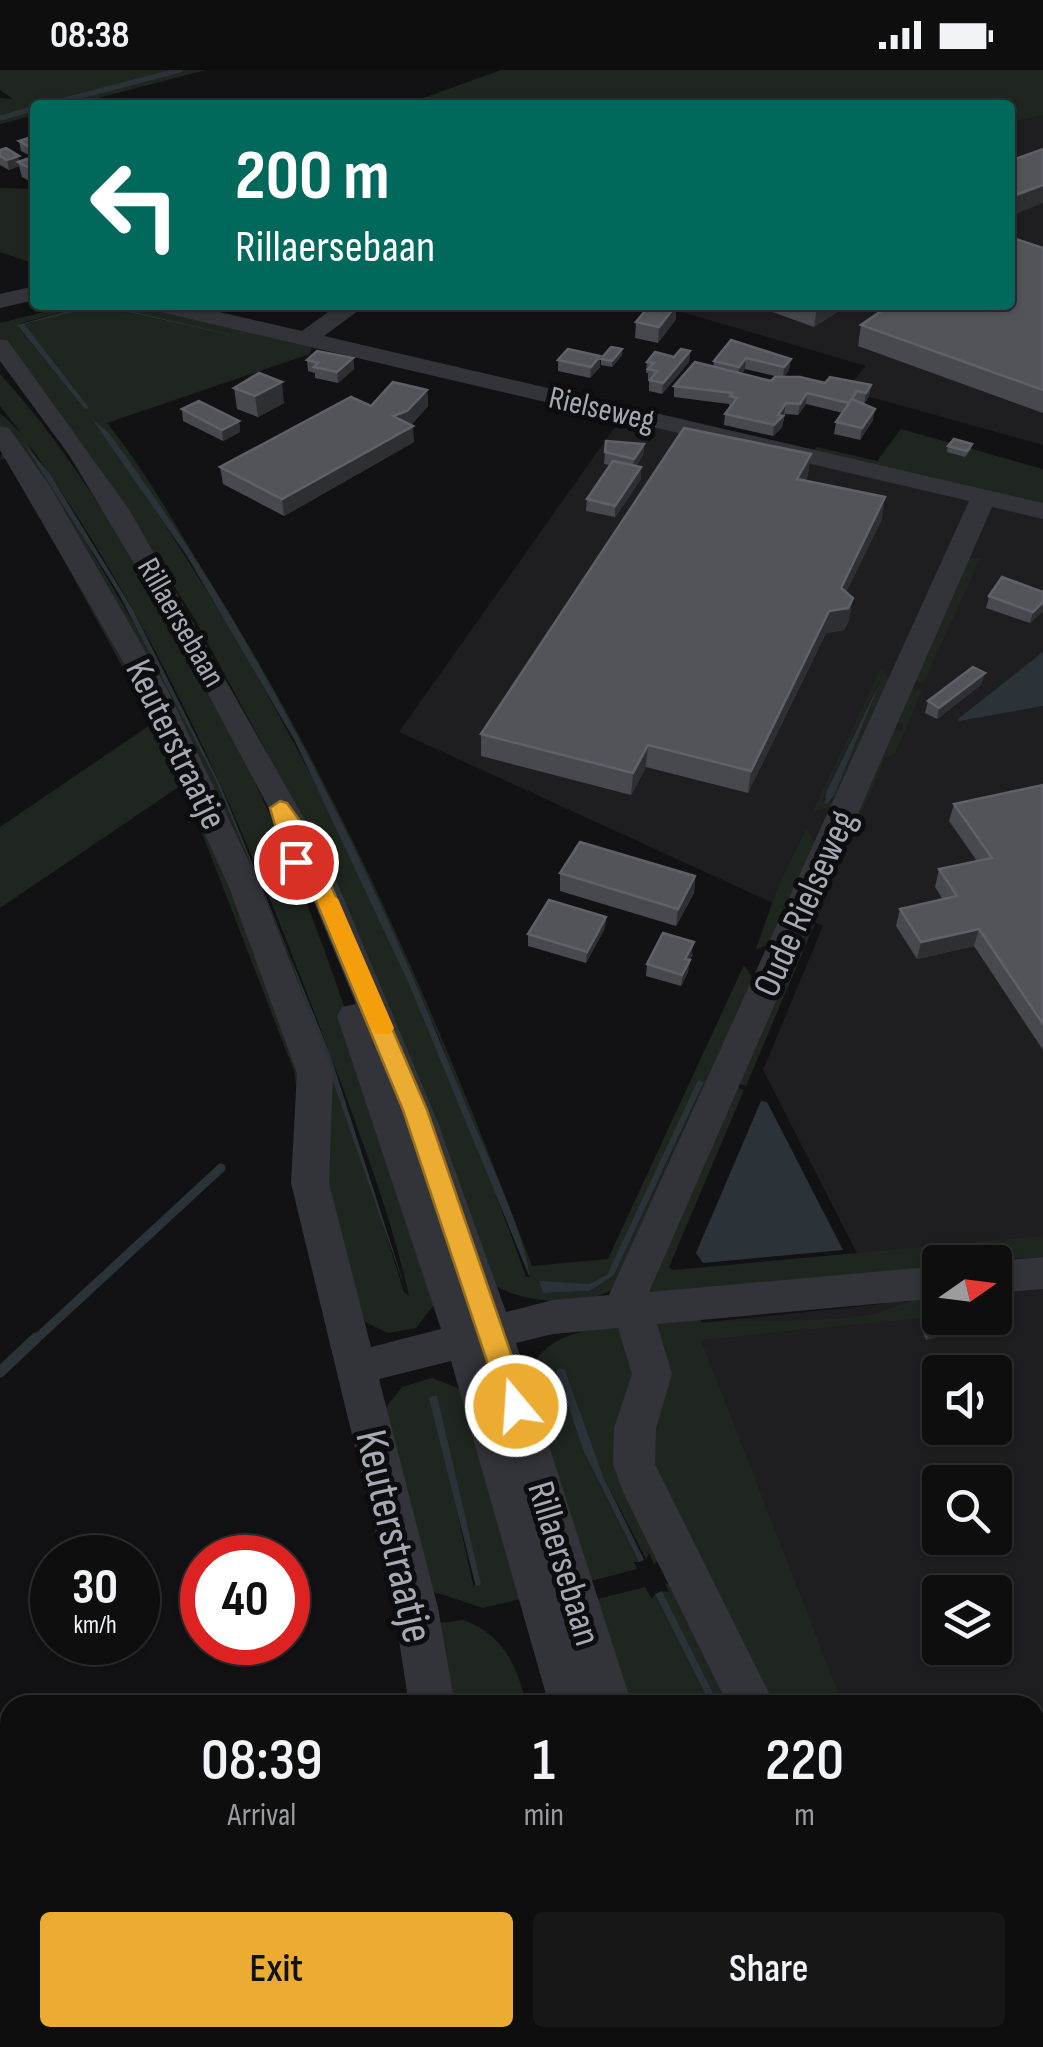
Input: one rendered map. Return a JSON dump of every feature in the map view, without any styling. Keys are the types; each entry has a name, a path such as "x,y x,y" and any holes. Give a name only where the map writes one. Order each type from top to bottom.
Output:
{"street":[{"path":"0,301 30,294"},
{"name":"Rielseweg","path":"182,310 1043,511"},
{"path":"307,339 348,310"},
{"name":"Rillaersebaan","path":"0,346 67,432 71,444"},
{"name":"Rillaersebaan","path":"0,367 71,444 168,594 280,808 285,836 478,1336 605,1695"},
{"name":"Keuterstraatje","path":"0,432 37,486 154,689 265,938 318,1085 310,1183 416,1608 430,1695"},
{"name":"Oude Rielseweg","path":"630,1309 628,1294 984,496"},
{"path":"1012,1276 1043,1273"},
{"path":"356,1368 553,1317 922,1284"},
{"path":"630,1309 651,1359 652,1374 635,1428 634,1464 644,1492 747,1695"},
{"name":"Rillaersebaan","path":"478,1336 569,1695"}],"shaded area":[{"path":"0,70 206,70 90,100 30,100 30,116 0,124 0,98 13,99 0,90"},
{"path":"501,70 1043,70 1043,115 1015,121 1015,100 418,100"},
{"path":"1043,110 1043,445 845,390 866,366 675,310 1015,310 1015,116"},
{"path":"0,188 30,189 30,262 0,252"},
{"path":"51,310 70,310 21,323 18,327 87,410 23,324 81,310 116,310 203,329 125,310 164,310 312,344 310,354 107,423 159,497 256,657 302,741 345,826 425,999 532,1266 608,1259 744,965 756,984 611,1291 584,1299 553,1301 496,1286 266,751 196,621 115,492 0,338 0,323","holes":["92,419 142,479 325,788 438,1035 531,1277 526,1277 439,1052 340,832 225,621 161,518","704,1083 614,1275 590,1291 544,1293 540,1283 589,1284 607,1275"]},
{"path":"82,310 24,324 89,408 85,409 17,325"},
{"path":"117,310 126,310 253,340"},
{"path":"0,374 59,446 144,577 262,797 334,977 441,1295 416,1328 388,1333 359,1319 254,892 22,453 0,426 0,413 21,433 0,406","holes":["27,442 73,510 156,652 261,877 369,1162 409,1296 404,1292 359,1147 290,957 215,779 153,656"]},
{"path":"622,417 1043,517 1043,1695 805,1695 668,1326 883,1304 763,1070 823,926 399,732"},
{"path":"92,419 108,432 215,591 309,758 431,1019 513,1217 530,1278 410,986 295,741 187,556"},
{"path":"901,429 1043,469 1043,506 812,452 817,447 877,461"},
{"path":"23,442 50,474 133,610 220,784 330,1054 408,1297 290,957 215,779 119,594"},
{"path":"2,452 16,459 157,706 260,942 308,1077 301,1147 303,1197 405,1612 419,1695 409,1695 407,1661 296,1180 298,1100 294,1071 183,784 0,908 0,827 153,723 8,458 0,460"},
{"path":"967,558 980,559 923,684 914,679"},
{"path":"1043,652 1043,706 959,721 958,719"},
{"path":"881,669 892,683 837,805 813,811","holes":["880,682 832,802 822,801"]},
{"path":"880,682 834,796 825,805 826,793"},
{"path":"909,690 922,690 895,754 885,758 746,1086 736,1083 892,729 902,731 904,724 895,721"},
{"path":"806,829 818,847 775,943 756,949 777,889"},
{"path":"698,1080 704,1082 614,1275 590,1291 543,1293 539,1281 589,1284 607,1275"},
{"path":"735,1087 744,1090 669,1267 673,1270 922,1247 922,1269 647,1294"},
{"path":"761,1101 767,1102 843,1250 703,1263 696,1253"},
{"path":"1043,1236 1043,1257 1012,1259 1012,1245 945,1245"},
{"path":"922,1299 922,1318 701,1340 839,1695 765,1695 653,1476 652,1323 700,1319 702,1323 806,1320 877,1313"},
{"path":"617,1326 637,1361 660,1560 654,1564 649,1553 646,1559 603,1476 565,1370 559,1368 556,1372 584,1452 639,1562 634,1562 637,1569 583,1583 527,1386 531,1370 548,1347 572,1335"},
{"path":"565,1370 603,1476 644,1560 639,1562 584,1452 556,1371"},
{"path":"432,1378 463,1390 532,1596 483,1608 431,1591 383,1411 402,1387","holes":["432,1396 437,1397 478,1587 473,1585"]},
{"path":"437,1396 481,1584 476,1587 429,1398"},
{"path":"665,1583 670,1585 731,1695 714,1695 662,1591 669,1592"},
{"path":"645,1587 652,1599 655,1594 706,1695 616,1695 589,1601"},
{"path":"662,1591 714,1695 706,1695 655,1594"},
{"path":"464,1620 489,1634 507,1654 523,1695 444,1695 440,1623"}],"building":[{"path":"6,148 19,156 7,160 0,156 0,150"},
{"path":"1043,149 1043,185 1015,195 1015,159"},
{"path":"30,158 30,168 18,162"},
{"path":"1015,239 1043,248 1043,390 861,325 883,310 1015,310"},
{"path":"646,310 672,310 659,327 636,322"},
{"path":"731,340 791,359 784,367 746,358 739,367 714,361"},
{"path":"611,347 622,349 612,361 601,359"},
{"path":"568,349 600,356 591,367 558,360"},
{"path":"681,349 690,351 663,383 650,380 657,371 648,369 654,363 647,362 655,352 674,357"},
{"path":"317,351 353,358 337,372 314,367 318,363 307,360"},
{"path":"695,362 771,381 775,377 800,377 825,383 830,377 871,385 866,393 857,391 849,403 807,393 800,404 786,403 778,415 783,416 774,425 725,414 737,398 730,396 732,393 674,386"},
{"path":"259,373 282,382 255,396 234,388"},
{"path":"393,382 427,390 407,411 393,416 413,426 282,499 220,467 351,397 371,406"},
{"path":"852,399 875,409 862,428 836,422"},
{"path":"199,401 239,421 222,430 182,409"},
{"path":"684,428 811,454 797,479 885,497 841,588 853,598 848,608 829,611 751,771 648,745 633,773 481,734"},
{"path":"954,439 972,444 967,451 948,446"},
{"path":"606,441 644,444 634,459 605,452"},
{"path":"613,461 641,467 615,506 587,499"},
{"path":"1002,577 1043,592 1043,602 1033,612 989,596"},
{"path":"973,667 985,673 939,708 928,701"},
{"path":"1043,785 1043,1024 979,929 921,942 900,909 957,896 939,869 992,858 954,804"},
{"path":"580,842 695,876 678,909 560,873"},
{"path":"549,900 606,917 587,952 528,934"},
{"path":"663,933 694,942 682,975 647,964"}],"waterway":[{"path":"65,100 180,70"},
{"path":"0,118 30,109"},
{"path":"34,1341 221,1168"},
{"path":"0,1372 36,1338"}],"slow traffic":[{"path":"327,899 382,1028"}],"route":[{"path":"296,862 285,836 280,808 298,832 415,1110 516,1406"}]}
